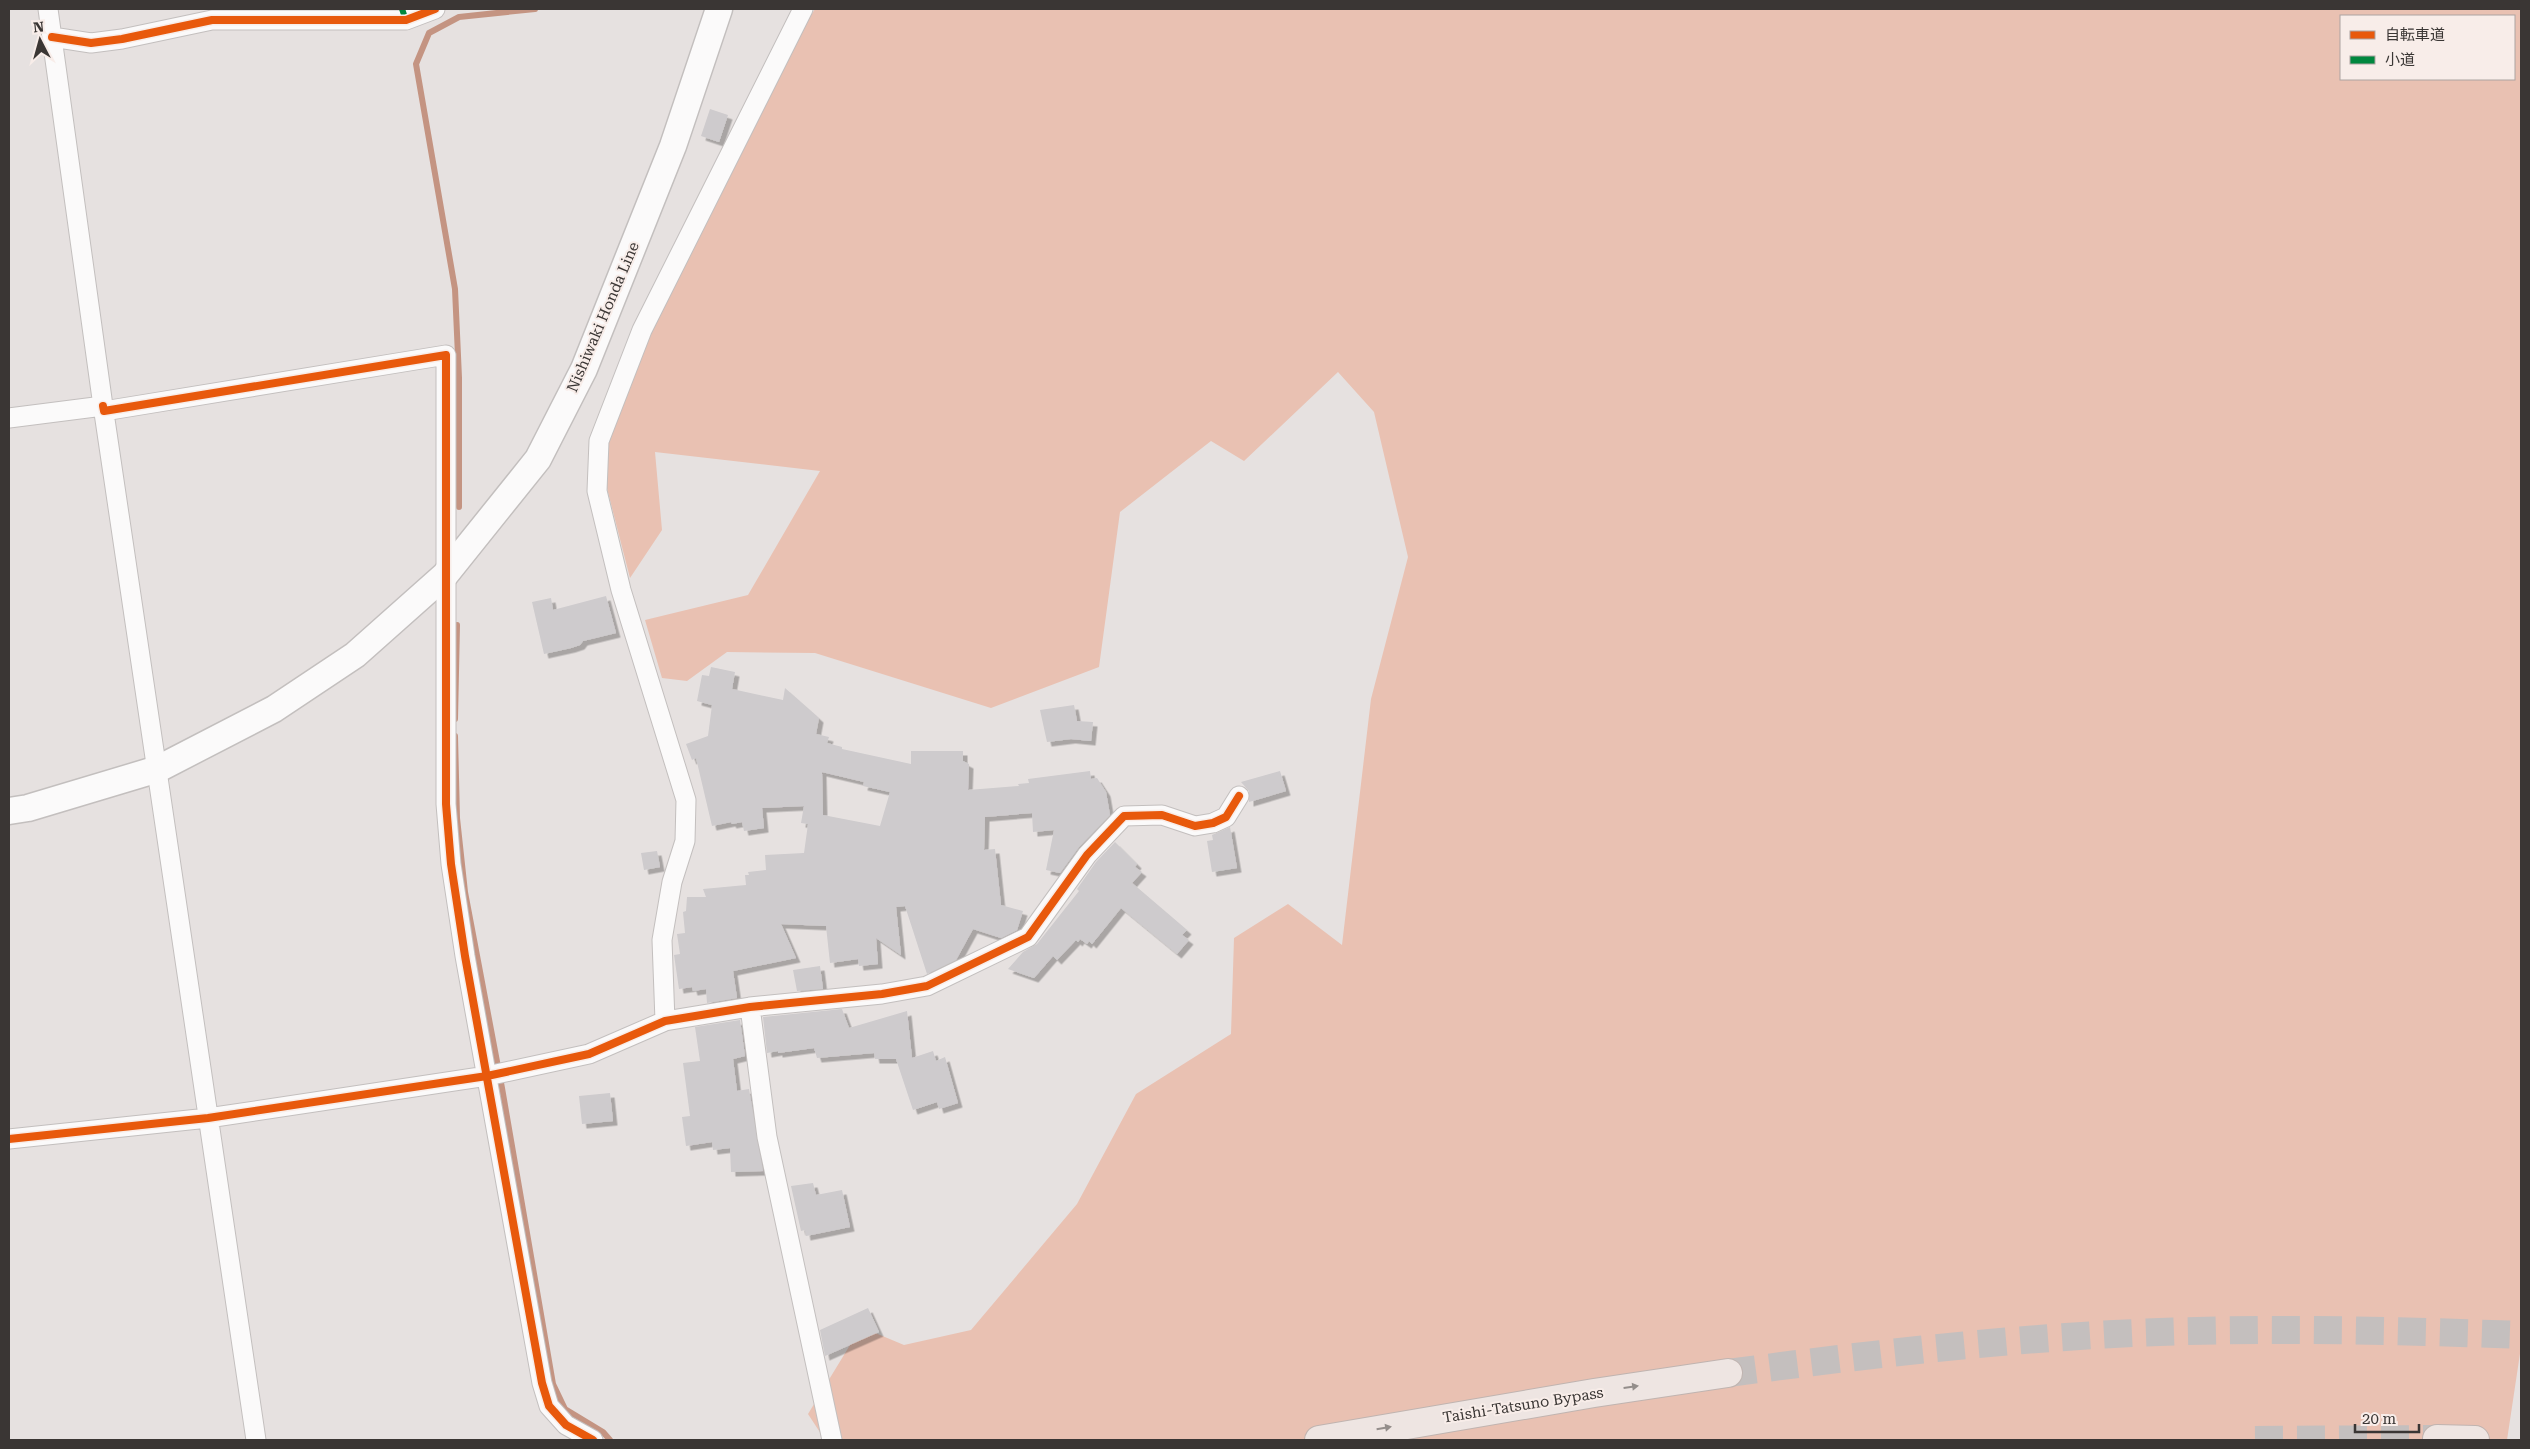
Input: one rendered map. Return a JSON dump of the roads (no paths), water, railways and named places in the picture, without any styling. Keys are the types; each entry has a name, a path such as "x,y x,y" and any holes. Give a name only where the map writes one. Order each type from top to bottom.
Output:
{"highway":[{"name":"Taishi-Tatsuno Bypass","path":"1319,1440 1594,1392 1728,1373"},
{"path":"2436,1439 2475,1440"}],"main road":[{"name":"Nishiwaki Honda Line","path":"9,811 28,808 158,770 274,708 355,655 444,575 538,459 584,369 673,146 719,9"}],"street":[{"path":"48,9 103,406 256,1440"},
{"path":"52,37 91,43 122,39 212,20 406,20 435,9"},
{"path":"665,1021 662,940 672,882 685,841 686,800 622,590 597,491 599,441 642,330 803,9"},
{"path":"103,406 104,411 446,355 444,575 446,804 450,855 465,956 546,1398 549,1406 566,1425 593,1440"},
{"path":"9,418 103,406"},
{"path":"9,1139 208,1118 487,1076 588,1054 665,1021 750,1007 882,994 927,986 1028,937 1087,855 1124,816 1162,815 1196,826 1226,817 1239,796"},
{"path":"750,1007 767,1137 832,1440"}],"waterway":[{"path":"459,507 459,378 455,289 416,64 429,33 459,17 535,9"},
{"path":"455,719 457,625"},
{"path":"455,736 457,818 465,892 502,1088 553,1384 565,1409 603,1432 610,1440"}],"tunnel":[{"path":"1728,1373 1920,1350 2114,1334 2215,1330 2317,1330 2521,1335"},
{"path":"2255,1440 2437,1439"}]}
